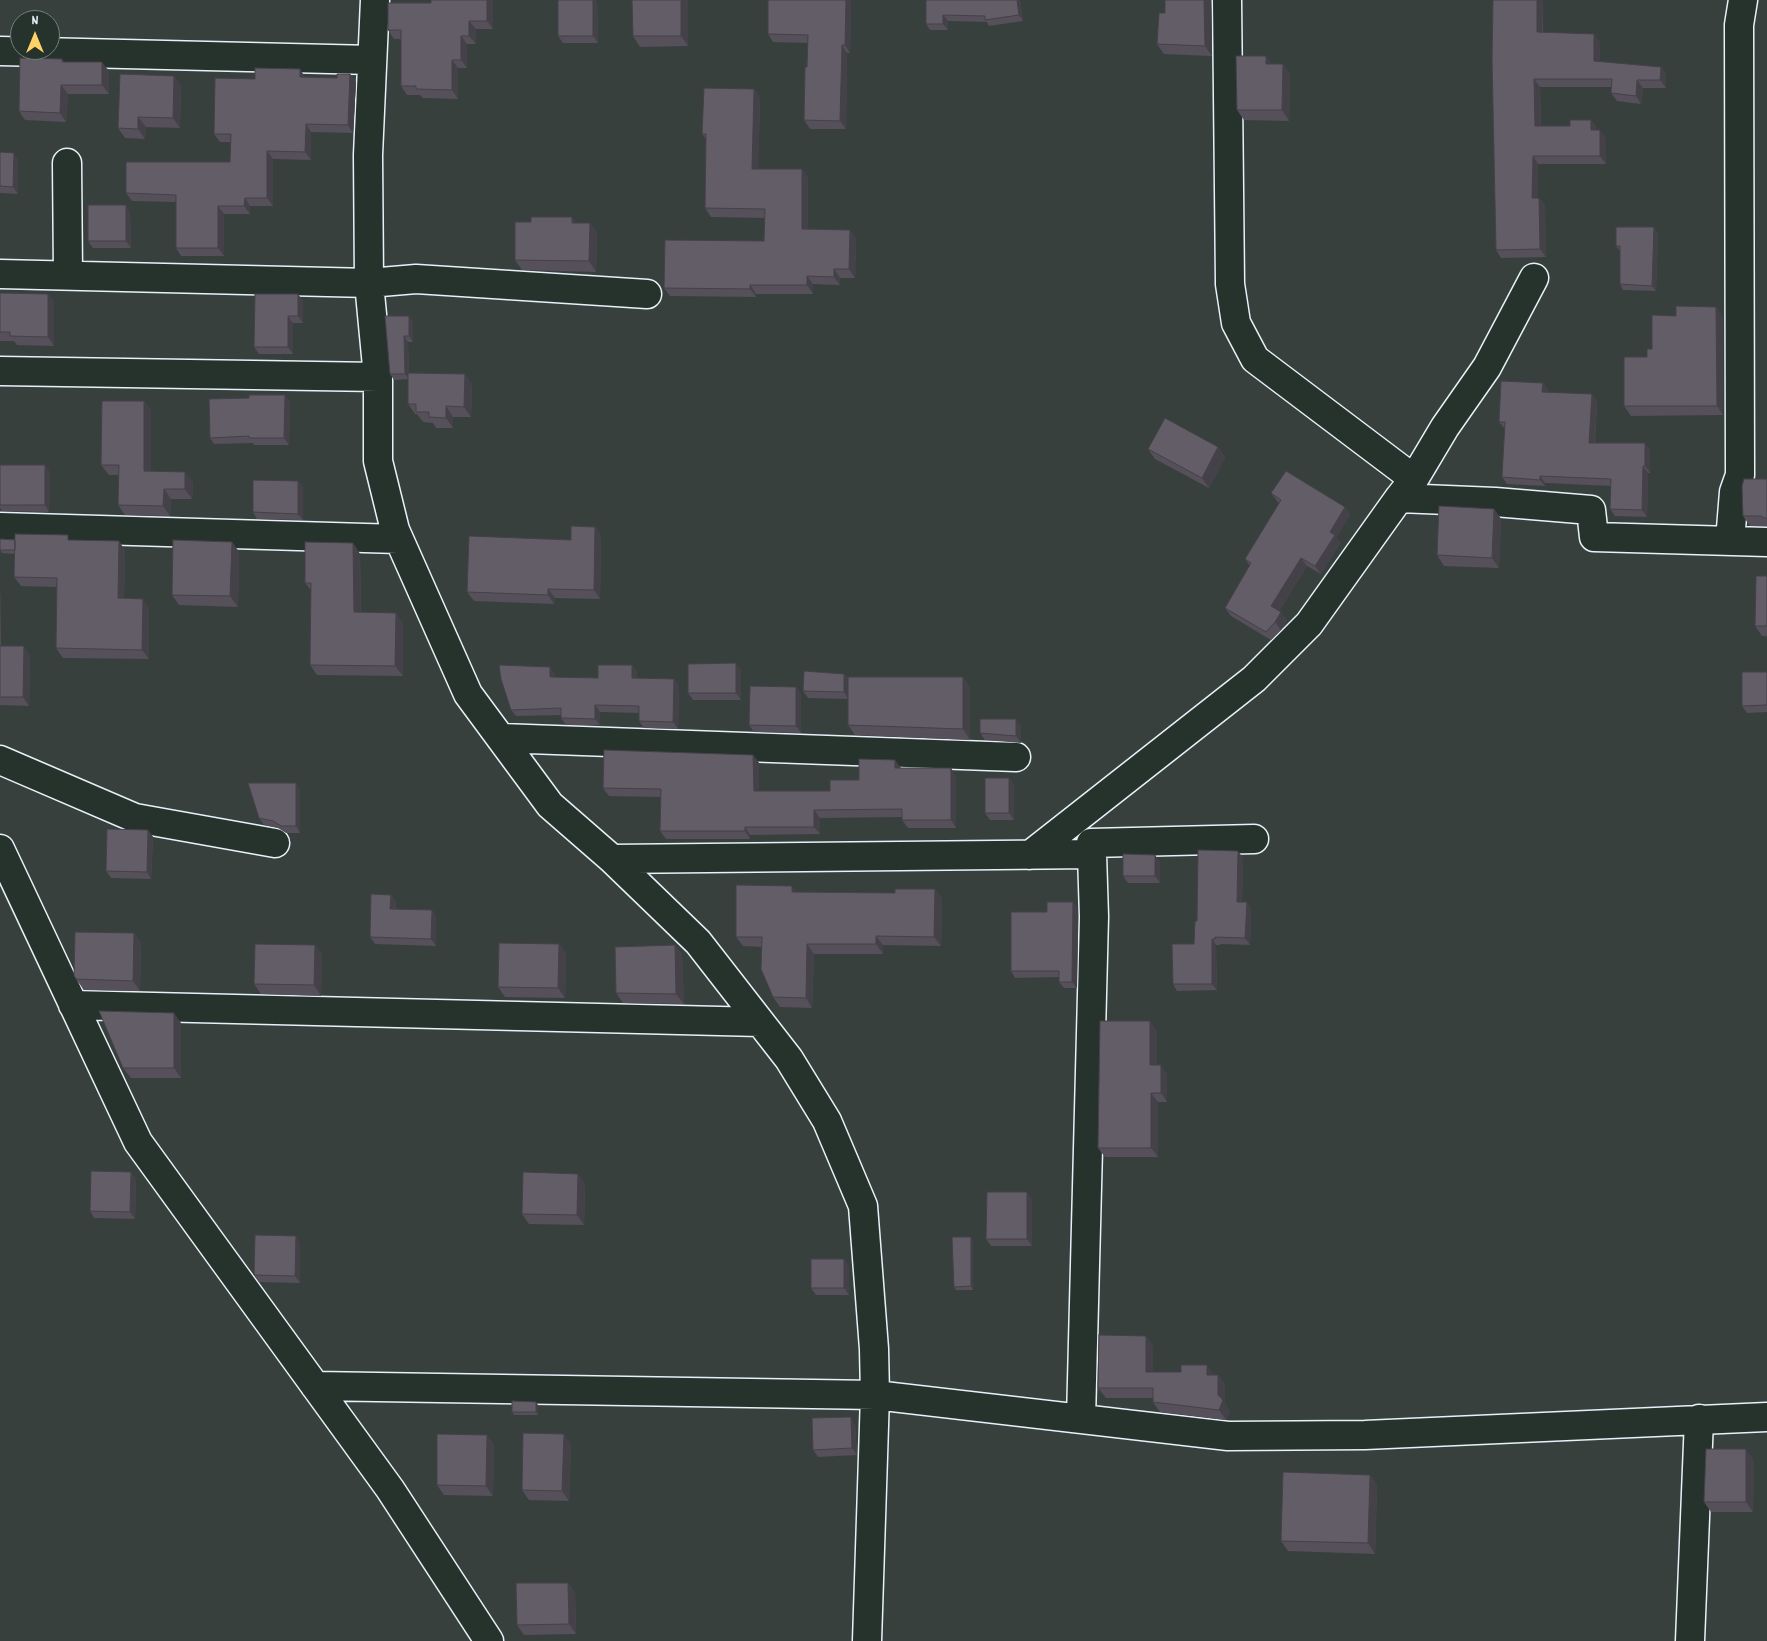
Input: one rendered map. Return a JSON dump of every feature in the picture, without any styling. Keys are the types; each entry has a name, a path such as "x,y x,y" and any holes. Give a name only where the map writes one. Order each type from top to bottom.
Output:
{"street":[{"path":"375,0 368,155 369,282 378,377 378,461 395,530 468,694 500,738 550,804 612,859 698,942 789,1059 827,1121 863,1206 874,1349 875,1395 867,1641"},
{"path":"1227,0 1230,284 1236,323 1255,359 1406,489 1495,502 1591,510 1594,537 1767,542"},
{"path":"1730,541 1734,492 1740,475 1739,26 1743,0"},
{"path":"0,51 372,60"},
{"path":"67,163 68,275"},
{"path":"0,274 369,282 416,279 647,294"},
{"path":"1030,855 1254,679 1309,624 1406,489 1445,427 1487,367 1534,278"},
{"path":"0,371 378,377"},
{"path":"0,527 398,538"},
{"path":"500,738 1016,757"},
{"path":"0,760 135,818 275,843"},
{"path":"1081,1419 1094,916 1091,843 1254,839"},
{"path":"0,849 138,1142 390,1489 489,1641"},
{"path":"612,859 1092,854"},
{"path":"74,1005 760,1022"},
{"path":"315,1386 875,1395 1228,1436 1365,1435 1767,1417"},
{"path":"1690,1641 1698,1419"}],"building":[{"path":"431,0 487,0 487,21 469,21 469,36 461,36 461,60 452,60 452,90 416,89 416,86 401,86 401,30 388,30 388,3 431,3"},
{"path":"558,0 593,0 593,36 558,36"},
{"path":"632,0 681,0 681,36 633,36"},
{"path":"768,0 846,0 845,45 842,45 840,121 804,120 808,35 768,34"},
{"path":"926,0 1017,0 1019,15 985,20 985,16 943,15 943,24 926,24"},
{"path":"1165,0 1204,0 1205,46 1157,44 1159,13 1165,13"},
{"path":"1493,0 1537,0 1537,32 1594,34 1594,61 1661,67 1660,80 1637,80 1636,96 1611,93 1612,79 1534,79 1535,126 1570,126 1570,120 1591,120 1591,130 1600,130 1600,156 1533,156 1532,198 1539,198 1540,249 1496,250 1492,59"},
{"path":"1236,56 1266,56 1266,64 1283,64 1282,110 1237,110"},
{"path":"62,59 62,62 102,62 102,85 61,85 60,113 19,111 20,60"},
{"path":"255,68 300,69 300,77 337,78 337,74 350,74 348,125 306,124 305,152 267,151 267,198 245,198 244,206 218,206 218,248 176,248 176,195 126,193 126,162 230,162 231,134 214,134 215,78 255,79"},
{"path":"120,74 174,76 173,118 138,117 138,129 118,128"},
{"path":"704,88 754,89 752,169 802,169 802,229 850,230 849,269 834,269 834,277 807,276 807,285 750,285 750,289 664,288 665,240 764,241 765,209 705,208 706,134 702,134"},
{"path":"0,152 14,153 13,187 0,186"},
{"path":"88,205 126,205 126,241 88,241"},
{"path":"531,217 572,217 572,223 590,223 589,261 515,260 515,222 531,222"},
{"path":"1616,227 1654,227 1652,286 1620,284 1620,246 1616,246"},
{"path":"0,293 48,294 48,337 10,336 10,332 0,332"},
{"path":"255,294 298,294 298,316 288,316 288,347 254,347"},
{"path":"1676,306 1716,307 1717,406 1624,406 1624,357 1647,357 1647,349 1652,349 1652,315 1676,316"},
{"path":"385,316 409,316 409,336 404,336 405,374 390,374"},
{"path":"408,373 465,374 464,407 446,406 446,418 429,417 429,412 416,412 416,404 408,404"},
{"path":"1501,381 1543,383 1542,392 1592,394 1589,443 1645,443 1642,510 1610,509 1611,479 1540,476 1540,480 1502,477 1505,422 1499,422"},
{"path":"249,395 285,395 284,438 249,438 249,436 210,438 209,399 249,398"},
{"path":"102,401 144,401 144,471 185,472 185,489 164,489 163,506 118,505 119,465 101,465"},
{"path":"1165,418 1218,447 1202,478 1148,449"},
{"path":"0,465 45,465 45,505 0,505"},
{"path":"1286,471 1345,507 1330,532 1335,535 1315,566 1301,558 1271,606 1281,612 1266,632 1225,608 1251,563 1245,559 1281,500 1271,493"},
{"path":"1744,479 1767,479 1767,519 1761,516 1743,516 1742,486"},
{"path":"253,480 298,481 298,514 253,512"},
{"path":"1439,506 1494,509 1492,558 1437,555"},
{"path":"571,526 595,527 594,590 548,589 548,595 467,592 469,536 571,540"},
{"path":"15,534 68,535 68,540 119,541 118,598 143,599 142,650 56,648 57,578 14,577"},
{"path":"0,539 15,540 15,550 0,550"},
{"path":"173,540 232,542 230,596 172,595"},
{"path":"305,542 353,543 354,612 396,613 395,666 310,665 311,583 305,583"},
{"path":"1756,576 1767,576 1767,626 1755,626"},
{"path":"0,646 24,646 23,697 0,697"},
{"path":"736,663 736,693 688,693 688,664"},
{"path":"499,665 550,667 550,677 598,678 598,665 632,665 632,678 674,679 673,722 639,721 639,706 595,705 595,719 561,718 561,708 511,710 501,679"},
{"path":"804,671 844,674 844,692 803,691"},
{"path":"1742,672 1767,672 1767,705 1742,706"},
{"path":"848,677 963,677 963,729 848,725"},
{"path":"750,686 796,687 796,726 749,725"},
{"path":"980,719 1016,719 1016,736 980,733"},
{"path":"604,750 753,755 754,791 830,791 830,780 859,780 859,759 895,760 895,768 951,768 951,820 902,820 902,809 814,810 814,827 745,827 745,831 660,831 661,789 603,788"},
{"path":"985,778 1009,778 1009,813 985,813"},
{"path":"248,783 296,783 296,826 281,826 273,821 259,818"},
{"path":"107,829 148,830 147,872 106,871"},
{"path":"1198,850 1238,851 1237,902 1247,902 1245,938 1215,937 1215,939 1212,939 1212,984 1173,984 1172,944 1194,944 1195,921 1197,921"},
{"path":"1123,854 1155,855 1155,876 1123,876"},
{"path":"736,885 792,886 792,892 895,893 895,889 935,889 934,937 876,936 876,944 807,944 806,998 773,997 761,969 762,937 736,937"},
{"path":"371,894 391,895 390,909 432,910 431,939 370,937"},
{"path":"1047,902 1073,902 1072,982 1059,982 1059,971 1011,971 1011,912 1047,912"},
{"path":"75,932 134,933 133,981 76,979 74,975"},
{"path":"499,943 559,944 558,988 498,987"},
{"path":"255,944 315,945 314,985 254,984"},
{"path":"675,945 676,994 616,993 615,947"},
{"path":"99,1011 174,1013 174,1068 123,1068"},
{"path":"1100,1021 1150,1021 1150,1065 1161,1065 1161,1093 1151,1093 1151,1148 1098,1148"},
{"path":"91,1171 131,1172 130,1212 90,1211"},
{"path":"523,1172 578,1174 577,1215 522,1214"},
{"path":"987,1192 1027,1192 1027,1239 986,1239"},
{"path":"255,1235 296,1236 295,1276 254,1275"},
{"path":"952,1237 971,1237 971,1286 954,1287"},
{"path":"811,1259 844,1259 844,1288 811,1288"},
{"path":"1099,1335 1146,1336 1146,1372 1181,1372 1181,1365 1207,1365 1207,1375 1218,1375 1218,1395 1223,1400 1219,1410 1153,1402 1153,1388 1098,1388"},
{"path":"512,1401 536,1402 536,1412 512,1412"},
{"path":"851,1417 852,1448 813,1450 812,1418"},
{"path":"523,1433 564,1434 562,1491 522,1490"},
{"path":"437,1434 487,1435 486,1486 437,1485"},
{"path":"1706,1449 1746,1449 1746,1502 1704,1502"},
{"path":"1283,1472 1370,1475 1368,1543 1281,1541"},
{"path":"516,1583 568,1583 569,1624 517,1625"}]}
